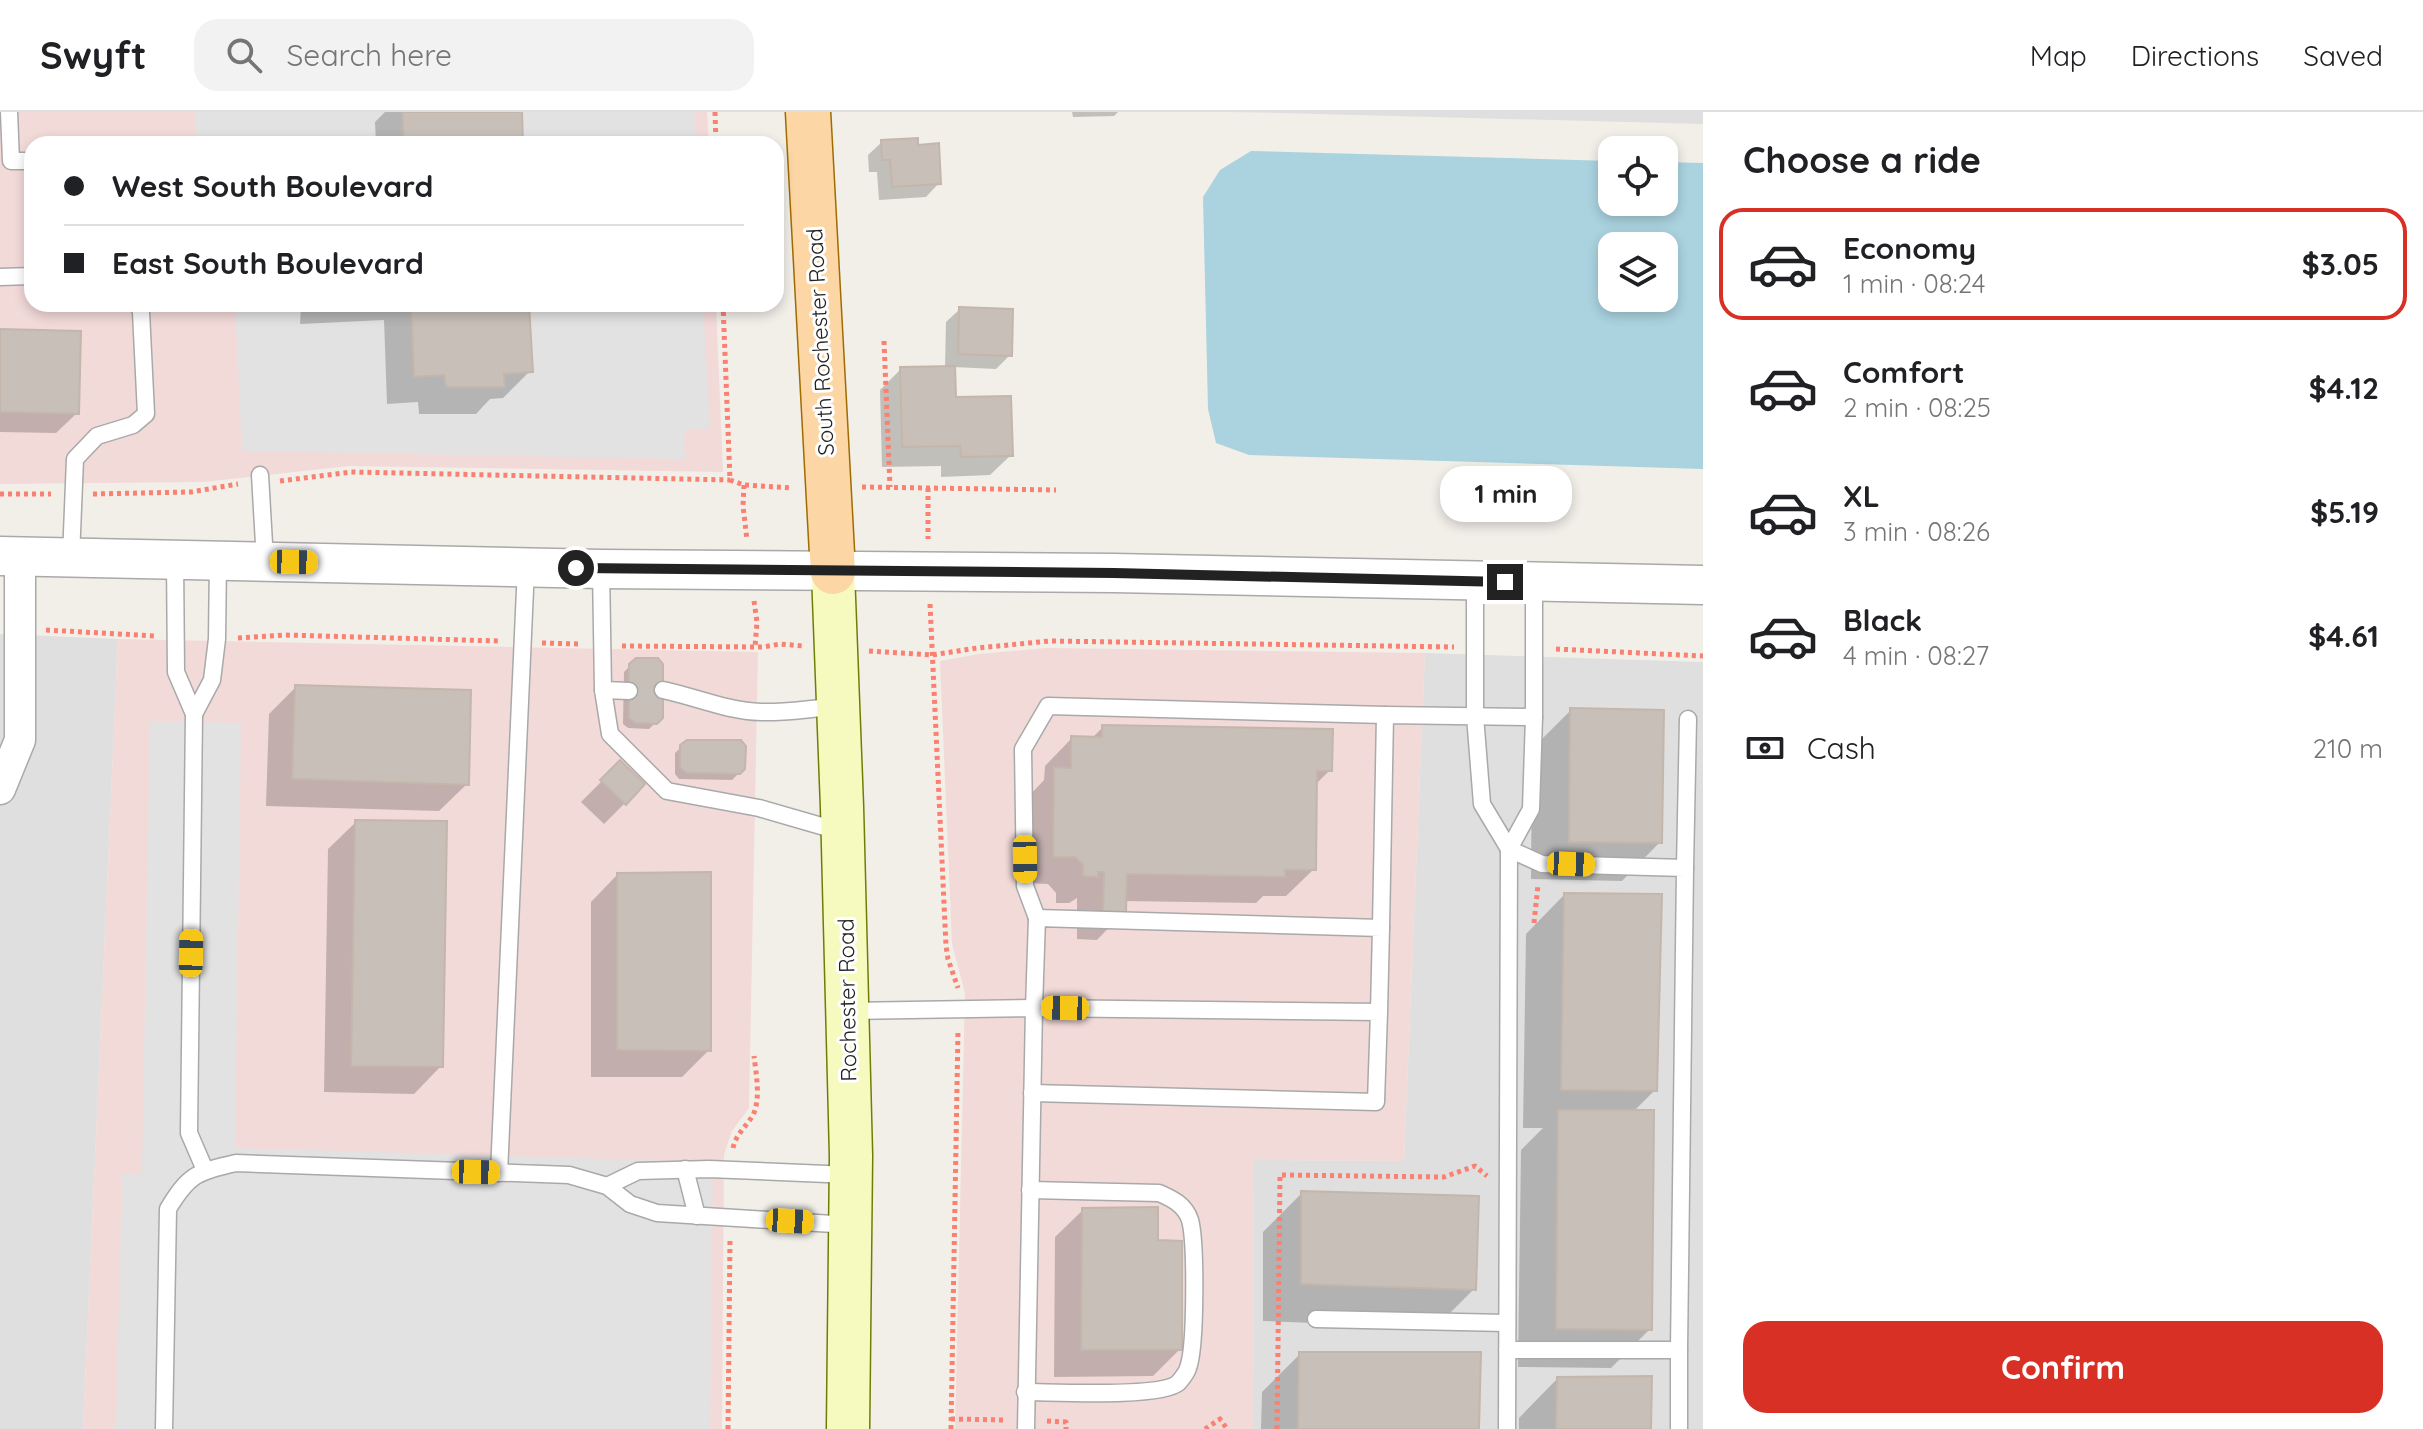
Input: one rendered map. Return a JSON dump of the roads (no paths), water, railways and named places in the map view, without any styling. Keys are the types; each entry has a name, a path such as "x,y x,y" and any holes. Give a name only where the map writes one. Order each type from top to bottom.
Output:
{"main road":[{"name":"South Rochester Road","path":"808,112 833,572"},
{"name":"Rochester Road","path":"833,572 843,832 850,1175 848,1429"}],"street":[{"path":"0,789 20,740 10,556 601,569 1114,573 1703,585"}],"lane":[{"path":"9,112 11,161 24,161"},
{"path":"0,277 24,276"},
{"path":"71,557 75,459 97,436 133,425 146,414 141,312"},
{"path":"260,475 265,561"},
{"path":"175,558 176,672 194,714 189,1133 205,1170"},
{"path":"194,714 212,680 217,639 218,559"},
{"path":"499,1173 526,567"},
{"path":"601,569 603,690 610,734 667,791 759,808 843,832"},
{"path":"1475,581 1475,716 1482,804 1509,849 1542,864 1685,868"},
{"path":"1507,1429 1509,849 1531,809 1534,582"},
{"path":"603,690 629,691"},
{"path":"663,690 703,703 761,712 838,707"},
{"path":"1026,1429 1037,918 1025,886 1023,749 1048,706 1534,717"},
{"path":"1032,1093 1376,1102 1385,715"},
{"path":"1679,1429 1688,719"},
{"path":"1037,918 1381,928"},
{"path":"847,1011 1034,1008 1379,1012"},
{"path":"164,1429 168,1209 183,1183 205,1170 236,1163 569,1175 607,1186 630,1204 657,1213 850,1225"},
{"path":"607,1186 638,1171 685,1169 850,1175"},
{"path":"685,1169 697,1216"},
{"path":"1025,1392 1154,1392 1177,1384 1188,1368 1192,1342 1194,1251 1189,1218 1178,1201 1159,1193 1030,1190"},
{"path":"1316,1319 1507,1323"},
{"path":"1507,1350 1679,1350"}],"water":[{"path":"1251,151 1598,161 1598,216 1678,216 1678,162 1703,163 1703,469 1249,455 1216,443 1208,409 1203,197 1220,170"}]}
